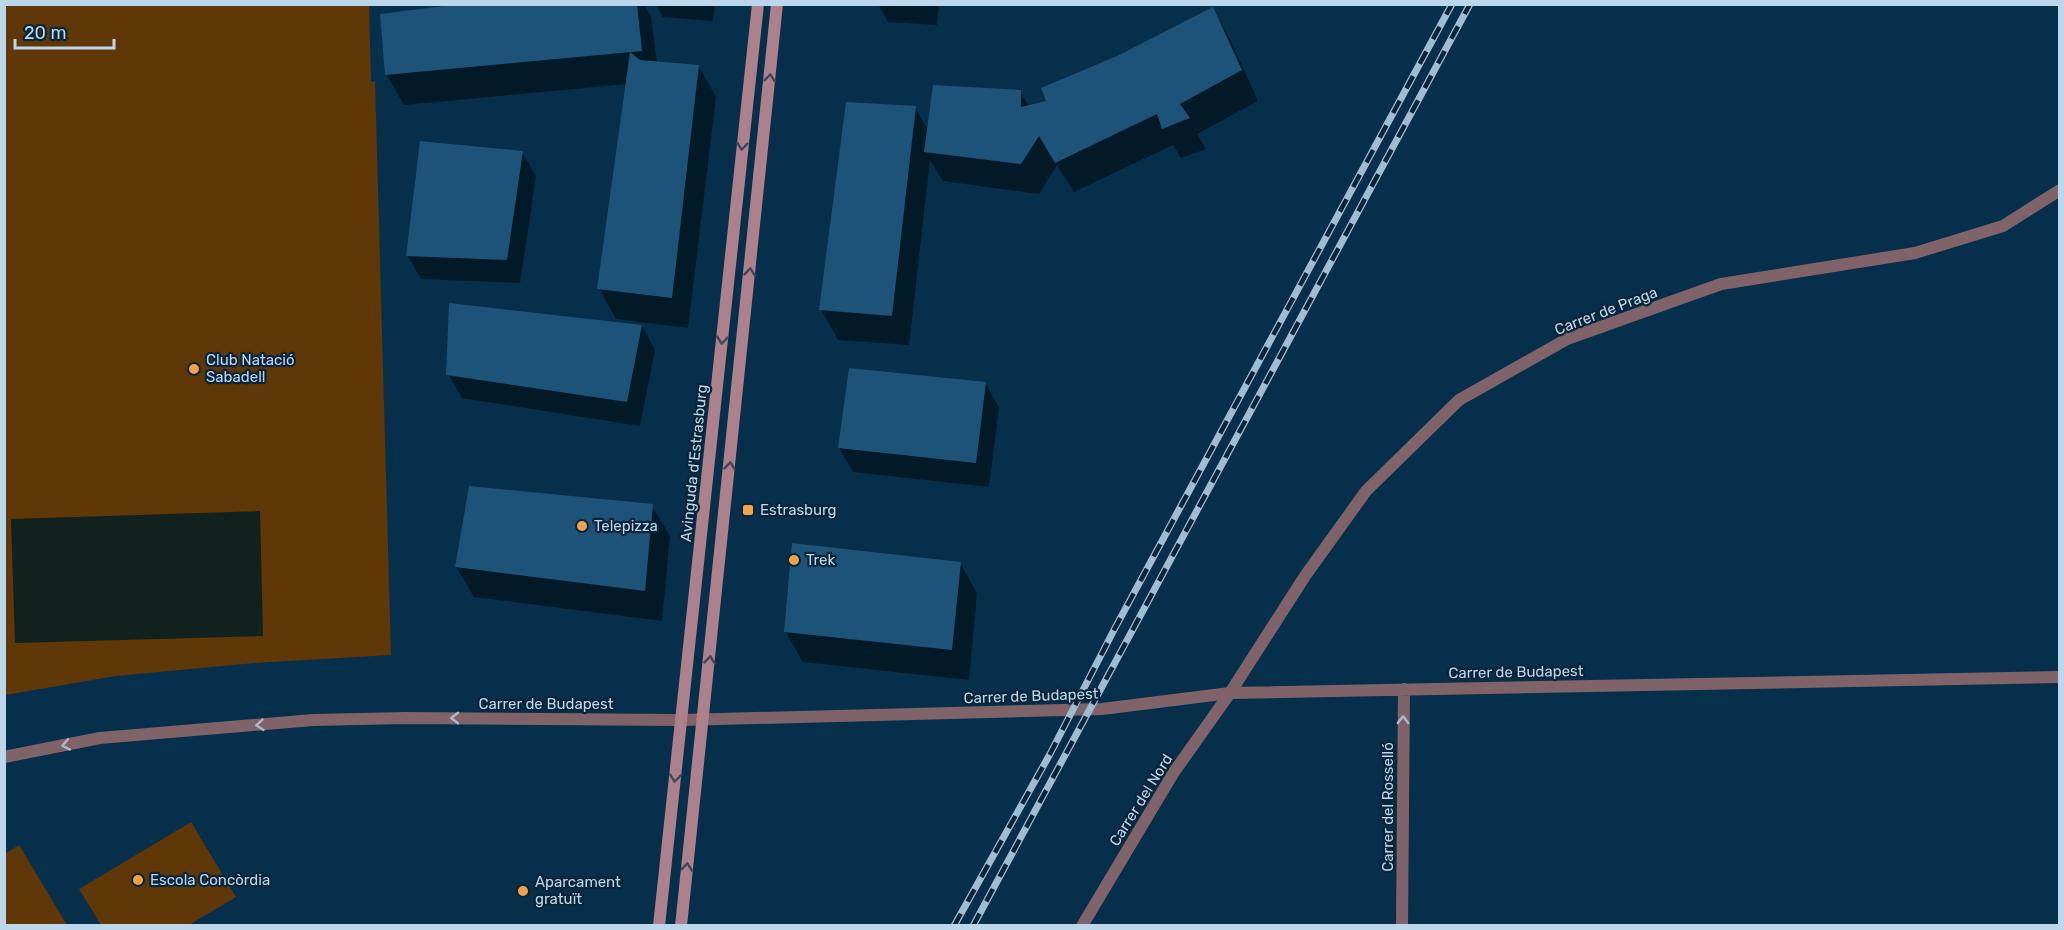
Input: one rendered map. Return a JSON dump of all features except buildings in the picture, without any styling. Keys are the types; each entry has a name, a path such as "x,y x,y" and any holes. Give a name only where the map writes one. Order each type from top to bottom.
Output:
{"main road":[{"name":"Avinguda d'Estrasburg","path":"658,926 758,4"},
{"path":"681,926 777,4"}],"street":[{"name":"Carrer de Praga","path":"1230,693 1305,576 1366,491 1459,400 1567,339 1721,284 1915,253 2003,226 2060,190"},
{"name":"Carrer de Budapest","path":"4,757 100,738 313,720 405,718 681,720 1102,709 1230,693 2060,677"},
{"name":"Carrer del Rosselló","path":"1402,926 1404,689"},
{"name":"Carrer del Nord","path":"1082,926 1174,772 1230,693"}],"shaded area":[{"name":"Club Natació Sabadell","path":"5,5 369,5 371,82 375,81 391,655 255,663 116,676 5,695"},
{"path":"260,511 263,636 15,643 11,519"},
{"path":"191,822 236,897 189,925 101,925 79,889"},
{"path":"19,845 67,925 5,925 5,854"}],"railway":[{"path":"954,926 1050,754 1115,628 1452,4"},
{"path":"973,926 1470,4"}],"place":[{"name":"Club Natació Sabadell","path":"194,369"},
{"name":"Estrasburg","path":"748,510"},
{"name":"Telepizza","path":"582,526"},
{"name":"Trek","path":"794,560"},
{"name":"Escola Concòrdia","path":"138,880"},
{"name":"Aparcament gratuït","path":"523,891"}]}
